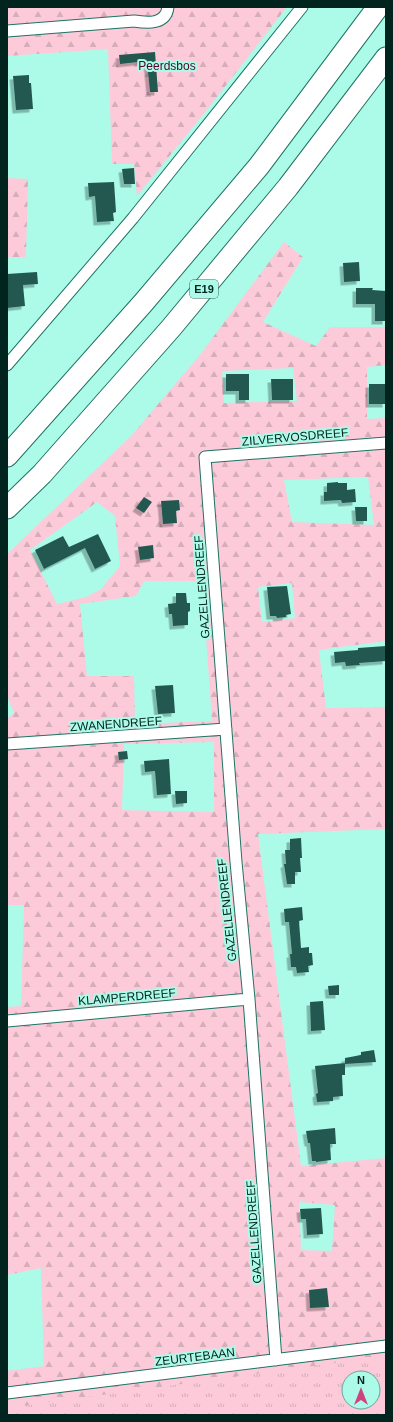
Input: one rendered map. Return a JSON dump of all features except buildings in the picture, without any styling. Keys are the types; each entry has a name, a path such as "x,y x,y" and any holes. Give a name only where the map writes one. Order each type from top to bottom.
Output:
{"highway":[{"path":"7,456 144,302 259,166 378,7"},
{"name":"E19","path":"7,508 42,474 171,328 288,188 386,58"}],"street":[{"path":"7,31 134,21 145,23 155,22 168,12 168,7"},
{"path":"7,365 133,218 302,7"},
{"name":"ZILVERVOSDREEF","path":"205,457 386,443"},
{"name":"GAZELLENDREEF","path":"205,457 236,862 249,999 276,1360"},
{"name":"ZWANENDREEF","path":"7,744 226,729"},
{"name":"KLAMPERDREEF","path":"7,1021 249,999"},
{"name":"ZEURTEBAAN","path":"7,1393 386,1346"}],"green space":[{"name":"Peerdsbos","path":"7,7 287,7 206,111 137,196 134,164 112,164 108,49 7,56"},
{"path":"7,178 28,179 26,257 7,257"},
{"path":"284,242 303,257 263,322 316,346 330,327 386,327 386,365 367,367 367,419 386,418 386,641 319,650 326,708 386,707 386,829 258,834 301,1166 386,1158 386,1415 7,1415 7,1371 44,1366 41,1268 7,1275 7,1007 21,1006 24,905 7,905 7,719 14,713 7,696 7,554 131,436 199,356","holes":["293,368 297,401 224,403 222,371","368,477 374,525 292,522 284,480","97,502 115,516 120,566 101,589 86,597 57,604 30,550","144,581 202,581 212,721 135,724 134,676 87,676 80,604 136,596","292,583 295,618 262,622 258,587","214,742 214,812 122,810 124,744","299,1202 335,1205 332,1251 301,1250"]},
{"path":"386,1356 386,1415 7,1415 7,1408"}]}
